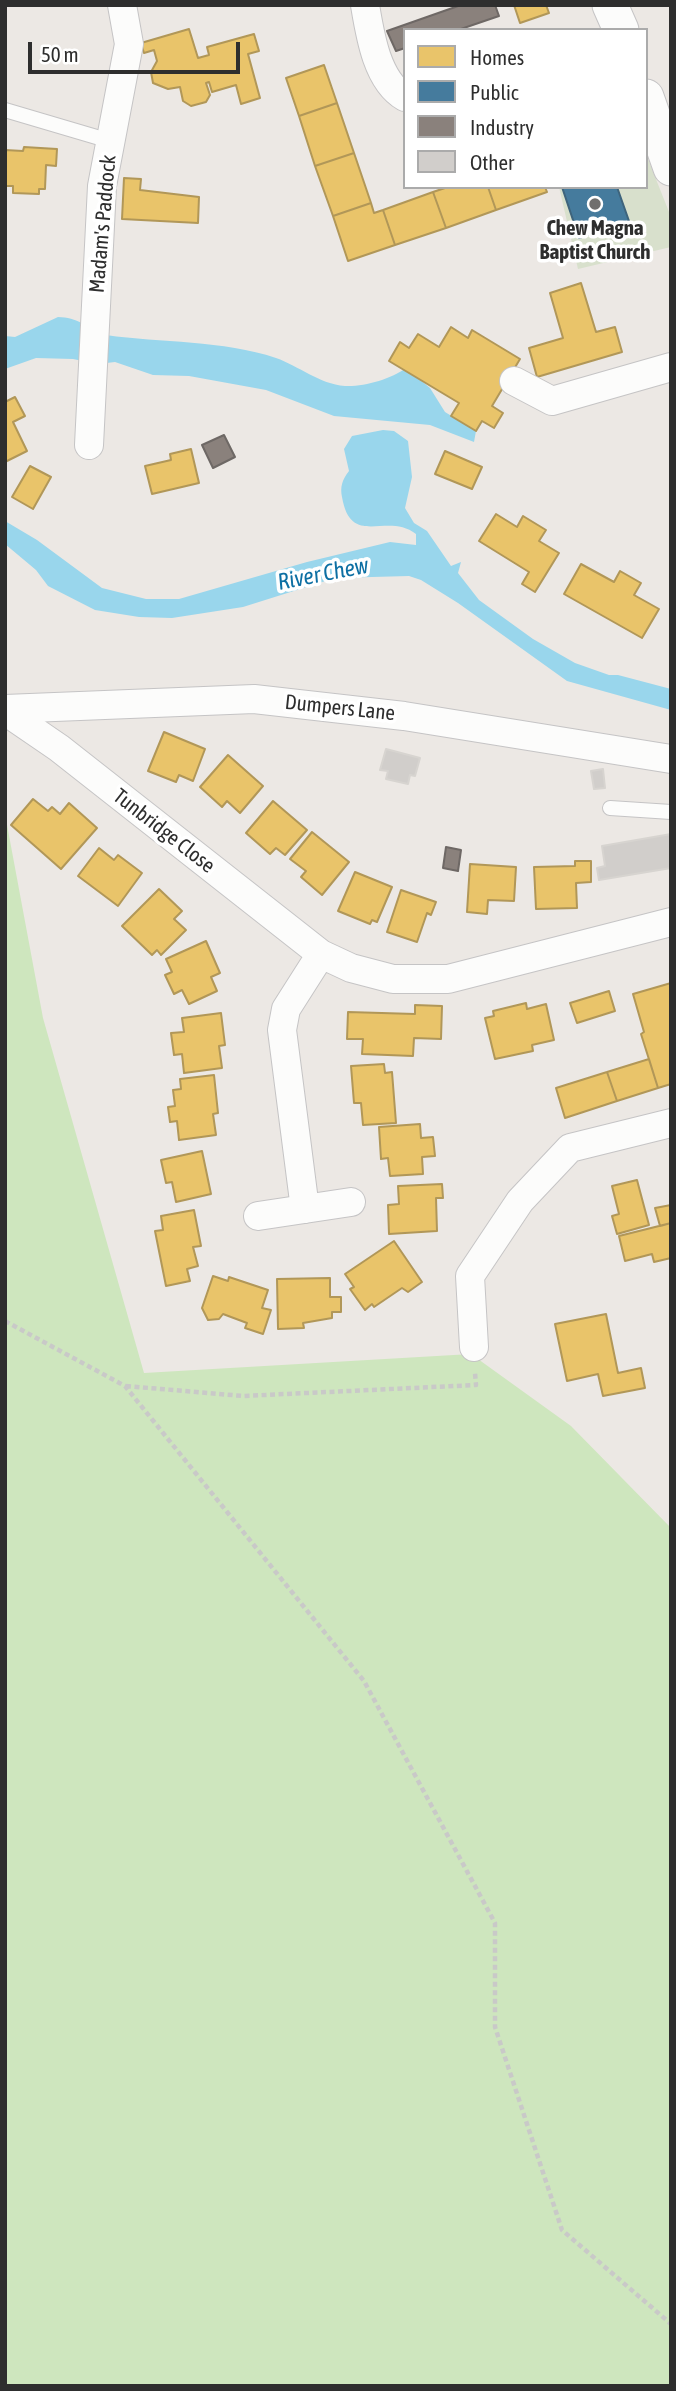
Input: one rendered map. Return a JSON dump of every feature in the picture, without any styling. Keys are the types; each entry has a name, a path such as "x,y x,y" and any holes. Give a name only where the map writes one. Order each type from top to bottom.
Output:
{"street":[{"name":"Madam's Paddock","path":"89,445 102,186 129,44 122,5"},
{"path":"610,5 620,28"},
{"path":"367,17 399,83"},
{"path":"648,103 671,168"},
{"path":"514,381 552,401 671,367"},
{"name":"Dumpers Lane","path":"5,710 254,699 404,716 671,759"},
{"name":"Tunbridge Close","path":"5,710 59,748 321,954 351,968 393,979 448,979 671,922"},
{"path":"305,1209 282,1030 286,1009 321,954"},
{"path":"474,1347 470,1276 520,1201 570,1148 671,1123"},
{"path":"258,1216 351,1202"}],"lane":[{"path":"5,110 110,141"},
{"path":"610,808 671,812"}],"path":[{"path":"5,1321 125,1386 363,1681 495,1923 495,2027 562,2230 671,2324"},
{"path":"125,1386 243,1396 475,1385 474,1347"}],"green space":[{"path":"648,159 671,217 671,247 578,269 559,189 648,189"},
{"path":"5,814 43,1018 144,1373 471,1354 571,1426 671,1528 671,2386 5,2386"}],"water":[{"path":"58,317 77,321 106,335 213,345 256,352 285,361 336,385 377,382 406,368 430,388 445,412 476,431 474,442 430,425 334,416 266,390 189,376 153,375 115,362 98,364 73,359 36,358 5,369 5,336 15,337"},
{"name":"River Chew","path":"383,430 394,431 408,441 412,477 405,508 414,523 427,531 451,566 461,562 458,573 479,600 533,639 575,663 609,675 671,689 671,710 567,681 458,603 421,580 409,576 335,578 243,607 172,618 139,617 95,610 48,586 36,570 5,544 5,521 37,540 102,588 146,599 179,599 307,562 390,542 416,545 416,534 405,528 362,525 353,521 347,513 342,497 342,484 349,471 344,449 352,436"}],"building: Homes":[{"path":"514,5 546,5 549,13 520,23"},
{"path":"189,29 198,58 209,55 207,47 254,34 259,51 248,54 260,98 241,104 236,85 212,92 209,82 206,83 210,95 206,102 191,106 183,101 180,87 168,89 153,83 151,72 157,61 154,50 144,53 141,43"},
{"path":"324,65 337,103 299,116 286,78"},
{"path":"337,103 354,153 315,166 299,116"},
{"path":"24,147 57,149 56,166 46,165 45,189 39,189 39,194 13,193 13,186 5,186 5,150 23,151"},
{"path":"354,153 371,203 333,216 315,166"},
{"path":"124,178 141,179 140,190 199,197 198,223 122,219"},
{"path":"442,189 489,189 496,210 446,228 433,192"},
{"path":"489,189 546,189 547,192 496,210"},
{"path":"433,192 446,228 395,245 383,210"},
{"path":"371,203 374,213 383,210 395,245 348,261 333,216"},
{"path":"581,283 596,332 615,327 622,352 537,377 529,348 563,338 550,293"},
{"path":"451,327 468,338 472,330 520,359 492,406 503,413 494,428 482,421 476,431 451,416 459,403 389,361 400,342 409,348 418,334 439,347"},
{"path":"15,397 25,416 13,422 27,451 5,462 5,402"},
{"path":"191,449 199,483 152,494 145,466 171,460 170,454"},
{"path":"445,451 482,467 472,489 435,474"},
{"path":"30,466 51,477 33,509 12,497"},
{"path":"496,514 517,527 523,516 546,530 539,541 559,553 535,592 522,584 529,572 479,541"},
{"path":"581,564 614,582 620,571 641,583 634,595 659,609 642,638 564,594"},
{"path":"164,732 205,749 193,781 179,775 176,782 148,771"},
{"path":"228,755 263,786 240,813 227,801 222,807 200,787"},
{"path":"33,799 48,811 52,807 60,814 69,803 97,828 61,869 11,825"},
{"path":"273,801 307,830 285,855 276,848 270,854 246,833"},
{"path":"312,832 349,862 322,895 301,877 306,871 290,859"},
{"path":"99,848 114,860 118,855 142,873 118,906 78,876"},
{"path":"575,861 591,861 591,882 576,883 577,908 536,909 534,867 575,866"},
{"path":"470,864 516,867 514,901 488,900 487,914 467,912"},
{"path":"355,872 392,887 377,922 372,920 370,924 338,911"},
{"path":"159,889 182,911 174,919 186,930 161,955 157,950 152,955 122,926"},
{"path":"401,890 436,902 431,915 427,913 417,942 387,932"},
{"path":"206,941 220,973 211,977 217,991 189,1004 182,990 174,994 165,975 172,972 166,959"},
{"path":"671,983 671,1084 658,1088 641,1034 644,1032 633,994"},
{"path":"609,991 615,1011 577,1023 570,1003"},
{"path":"526,1003 527,1009 546,1004 554,1040 532,1045 533,1051 495,1059 485,1018 494,1016 493,1011"},
{"path":"415,1005 442,1006 441,1039 414,1038 413,1056 362,1054 363,1039 347,1039 348,1012 415,1014"},
{"path":"221,1013 225,1045 219,1046 222,1068 184,1073 182,1054 174,1055 171,1033 184,1032 182,1018"},
{"path":"649,1059 658,1088 617,1101 607,1072"},
{"path":"384,1064 385,1073 392,1072 396,1123 363,1125 361,1103 354,1103 351,1066"},
{"path":"607,1072 617,1101 565,1118 556,1088"},
{"path":"214,1075 218,1113 213,1114 216,1135 179,1140 177,1121 170,1122 168,1107 175,1106 173,1090 181,1089 180,1079"},
{"path":"420,1124 421,1138 433,1137 435,1156 422,1157 423,1174 390,1176 388,1158 381,1159 379,1127"},
{"path":"202,1151 211,1194 176,1202 172,1182 166,1183 161,1160"},
{"path":"637,1180 649,1225 617,1234 612,1216 619,1214 612,1186"},
{"path":"442,1184 443,1198 436,1198 437,1231 389,1234 388,1205 399,1204 398,1186"},
{"path":"671,1205 671,1223 660,1226 655,1208"},
{"path":"194,1210 201,1246 193,1247 198,1266 187,1269 190,1281 166,1286 155,1231 163,1230 161,1216"},
{"path":"671,1223 671,1258 654,1262 652,1254 625,1261 619,1236"},
{"path":"394,1241 422,1282 408,1292 402,1288 365,1310 350,1289 354,1287 345,1274"},
{"path":"213,1276 228,1281 229,1277 268,1290 262,1308 271,1310 263,1334 245,1328 247,1323 223,1314 219,1319 208,1320 202,1308"},
{"path":"330,1278 330,1297 341,1297 341,1312 332,1312 332,1318 303,1323 304,1328 278,1329 277,1279"},
{"path":"606,1314 618,1373 641,1368 645,1388 603,1396 598,1374 567,1381 555,1324"}],"building: Public":[{"name":"Chew Magna Baptist Church","path":"563,189 618,189 629,221 579,238"}],"building: Industry":[{"path":"461,5 495,5 499,16 464,28 403,28 403,49 396,51 387,31"},
{"path":"224,435 235,457 213,468 202,445"},
{"path":"446,847 461,850 458,871 443,868"}],"building: Other":[{"path":"386,749 420,758 415,776 410,775 408,784 386,779 388,771 380,770"},
{"path":"603,769 605,788 594,789 591,771"},
{"path":"671,834 671,868 599,880 597,868 605,866 602,846"}],"place":[{"name":"Chew Magna Baptist Church","path":"595,204"}]}
